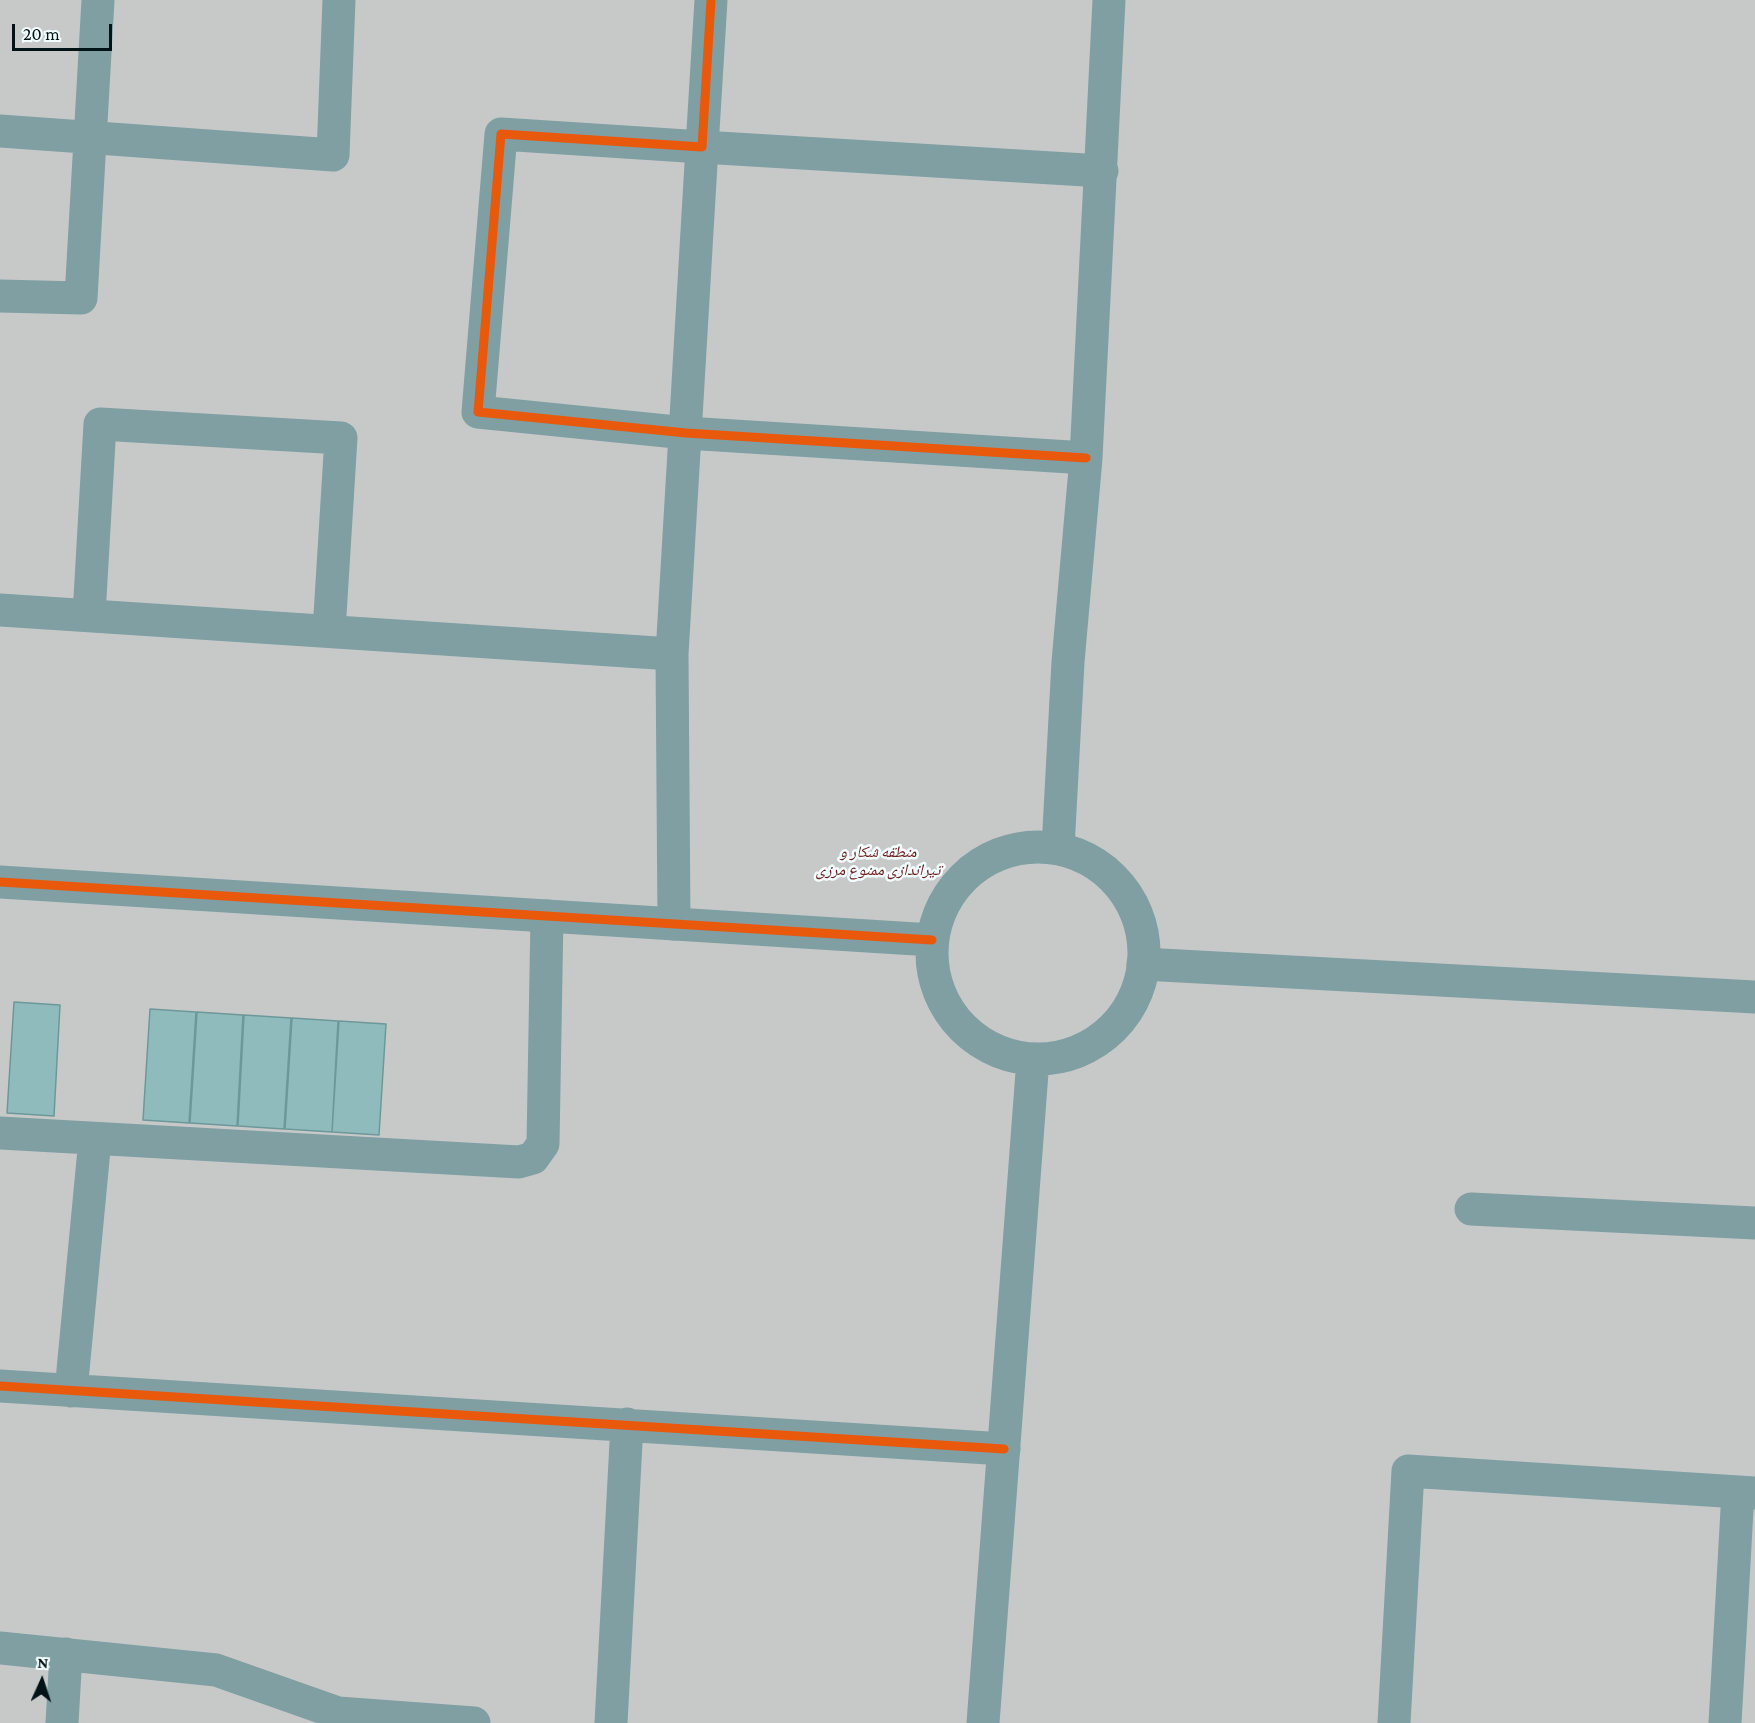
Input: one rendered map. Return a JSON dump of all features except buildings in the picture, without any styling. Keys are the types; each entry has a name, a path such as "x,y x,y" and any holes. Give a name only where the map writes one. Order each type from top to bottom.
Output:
{"street":[{"path":"0,296 81,298 98,0"},
{"path":"0,131 333,155 339,0"},
{"path":"674,924 672,654 711,0"},
{"path":"1058,848 1068,662 1086,458 1109,0"},
{"path":"1086,458 686,433 478,412 501,134 1102,171"},
{"path":"90,615 100,424 329,437 341,438 329,631"},
{"path":"0,610 672,654"},
{"path":"1023,848 1058,848 1090,860 1116,880 1135,908 1144,940 1143,964 1131,1005 1111,1031 1088,1047 1061,1057 1033,1059 991,1048 956,1021 936,983 932,940 941,907 962,879 989,858 1023,848"},
{"path":"0,882 932,940"},
{"path":"0,1133 519,1162 533,1158 543,1144 547,916"},
{"path":"1143,964 1755,997"},
{"path":"983,1723 1033,1059"},
{"path":"71,1391 95,1139"},
{"path":"1471,1209 1755,1223"},
{"path":"0,1386 1004,1449"},
{"path":"611,1723 627,1424"},
{"path":"1394,1723 1407,1471 1747,1492 1725,1723"},
{"path":"0,1648 216,1670 338,1718 474,1723"},
{"path":"62,1723 66,1654"}],"green space":[{"name":"منطقه شکار و تیراندازی ممنوع مرزی","path":"0,0 1755,0 1755,1723 0,1723"}],"cycle path":[{"path":"711,0 702,147 501,134 478,412 686,433 1086,458"},
{"path":"0,882 932,940"},
{"path":"0,1386 1004,1449"}]}
